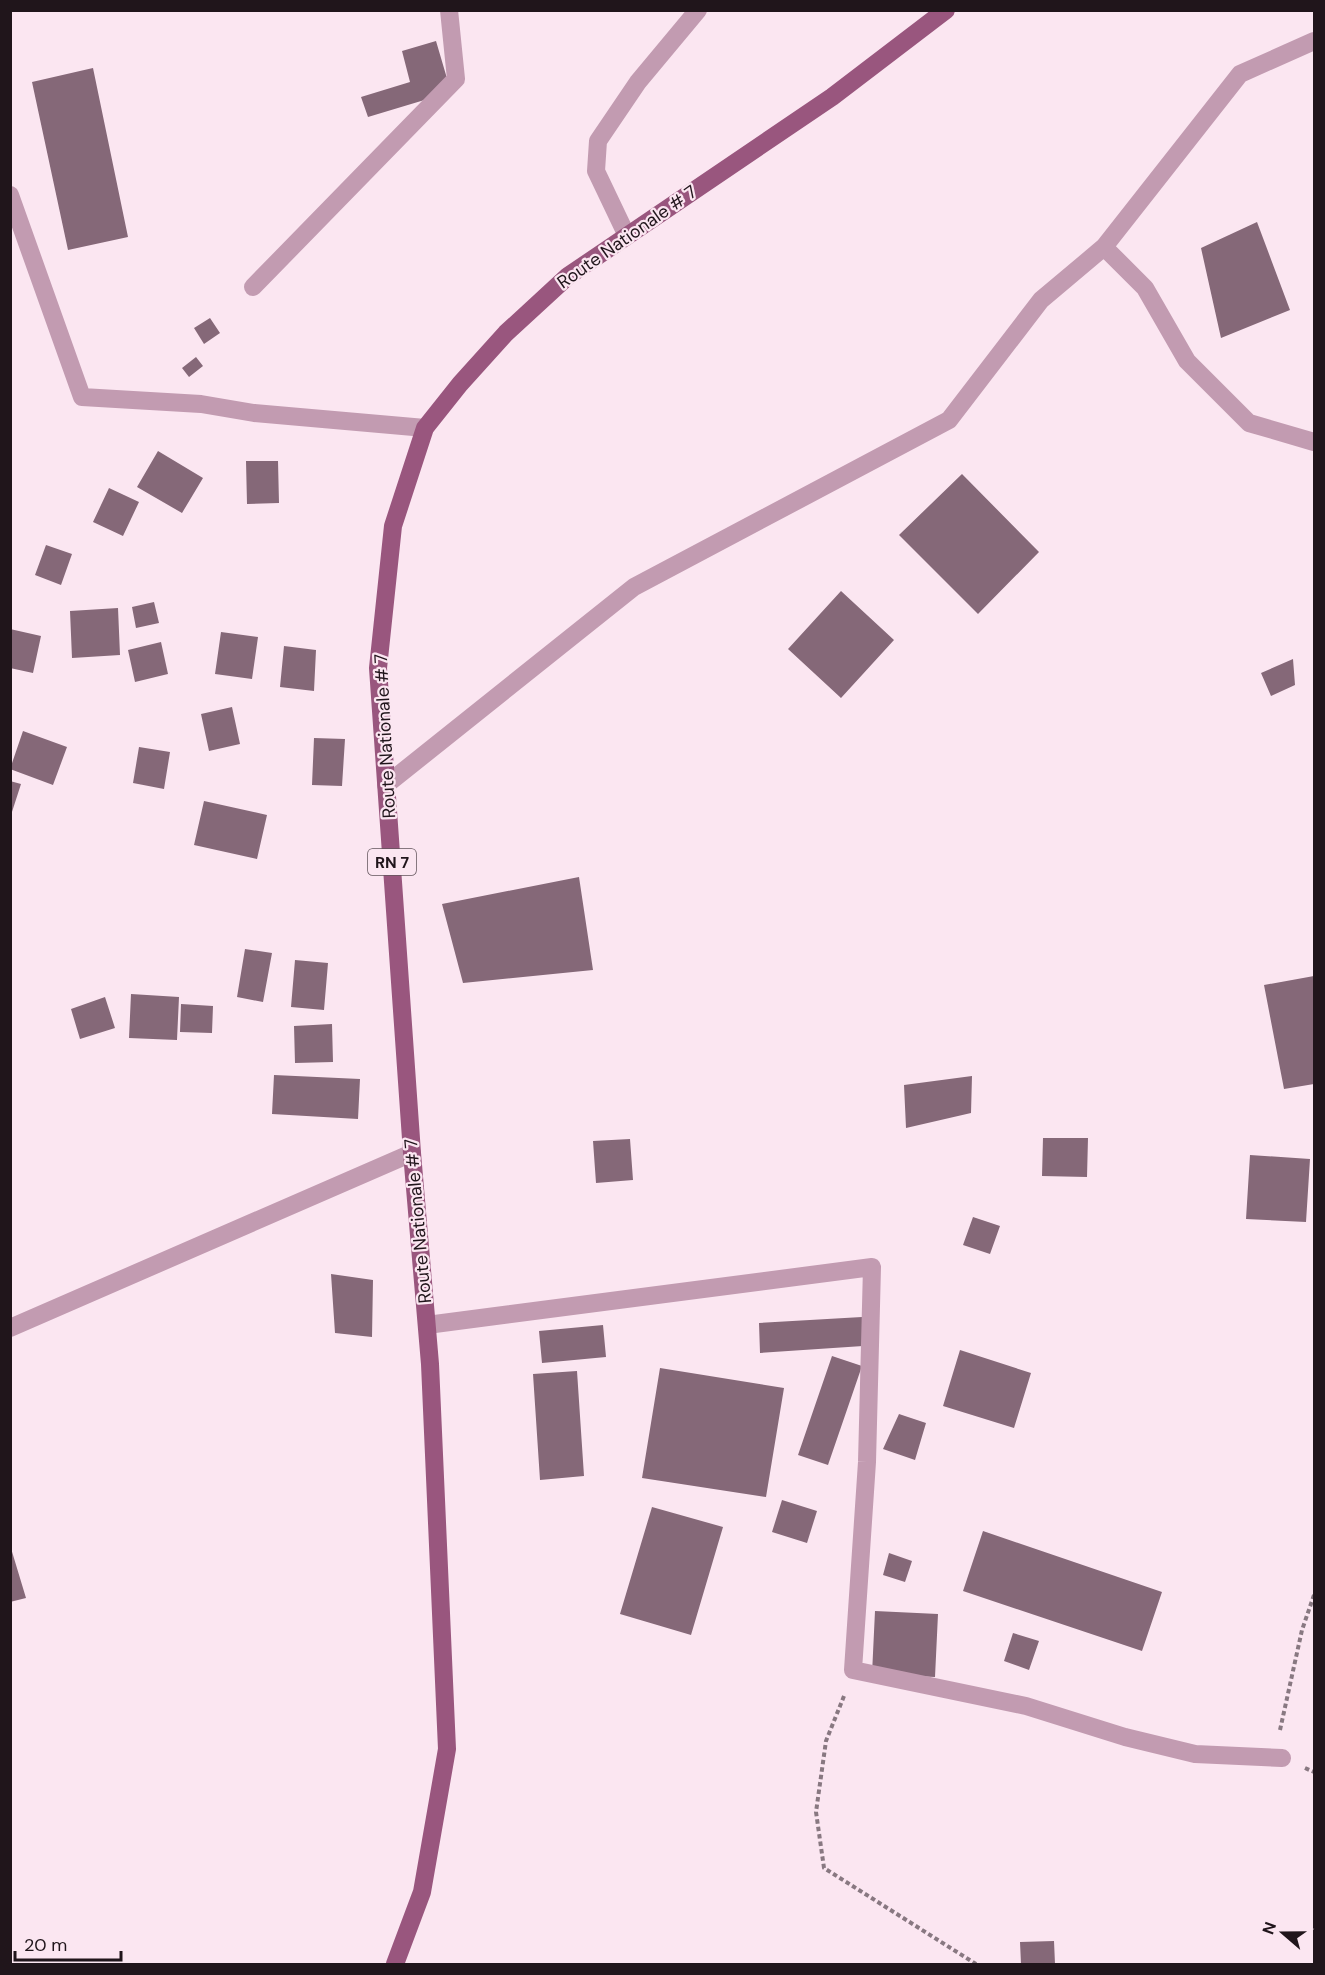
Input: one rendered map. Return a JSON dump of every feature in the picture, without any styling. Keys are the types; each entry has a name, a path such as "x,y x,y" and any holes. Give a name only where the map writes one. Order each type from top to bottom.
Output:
{"main road":[{"name":"Route Nationale # 7","path":"395,1965 422,1892 447,1749 427,1325 412,1153 378,668 393,526 425,428 460,384 506,333 568,276 832,97 946,10"}],"street":[{"path":"253,286 456,79 449,10"},
{"path":"627,236 596,171 598,141 638,82 698,10"},
{"path":"386,785 634,587 949,420 1041,300 1104,247 1240,74 1314,41"},
{"path":"10,195 82,397 201,404 254,414 425,428"},
{"path":"1104,247 1144,288 1187,361 1249,423 1314,442"},
{"path":"10,1328 412,1153"},
{"path":"427,1325 872,1268 867,1462 853,1670 1026,1706 1125,1737 1195,1754 1282,1758"}],"path":[{"path":"1282,1758 1280,1729 1302,1630 1314,1595"},
{"path":"853,1670 826,1741 816,1812 824,1868 976,1965"}],"building":[{"path":"436,41 451,92 368,117 361,97 410,82 402,51"},
{"path":"93,68 128,237 68,250 32,82"},
{"path":"1257,222 1290,310 1221,338 1201,248"},
{"path":"210,318 220,333 204,344 194,328"},
{"path":"196,357 203,366 189,377 182,368"},
{"path":"158,451 203,478 182,513 137,487"},
{"path":"246,461 278,461 279,503 247,504"},
{"path":"962,474 1039,552 978,614 899,535"},
{"path":"109,488 139,502 123,536 93,522"},
{"path":"46,545 72,554 61,585 35,575"},
{"path":"841,591 894,640 841,698 788,649"},
{"path":"154,602 159,623 136,628 132,607"},
{"path":"118,608 120,655 72,658 70,611"},
{"path":"10,629 41,636 33,673 10,668"},
{"path":"221,632 258,637 252,679 215,674"},
{"path":"161,642 168,674 135,682 128,650"},
{"path":"284,646 316,650 314,691 280,687"},
{"path":"1293,659 1295,685 1271,696 1261,673"},
{"path":"232,707 240,744 209,751 201,714"},
{"path":"23,731 67,747 53,785 10,769"},
{"path":"314,738 345,739 342,786 312,785"},
{"path":"139,747 170,752 164,789 133,783"},
{"path":"10,781 21,784 11,815 10,815"},
{"path":"204,801 267,815 257,859 194,845"},
{"path":"579,877 593,970 463,983 442,904"},
{"path":"245,949 272,953 263,1002 237,997"},
{"path":"295,960 328,963 324,1010 291,1007"},
{"path":"1314,976 1314,1084 1284,1089 1264,985"},
{"path":"131,994 179,997 177,1040 129,1038"},
{"path":"105,997 115,1028 80,1039 71,1009"},
{"path":"181,1004 213,1006 212,1033 180,1032"},
{"path":"332,1024 333,1062 295,1063 294,1026"},
{"path":"274,1075 360,1079 358,1119 272,1114"},
{"path":"972,1076 971,1113 906,1128 904,1085"},
{"path":"1043,1138 1088,1138 1087,1177 1042,1176"},
{"path":"630,1139 633,1180 596,1183 593,1141"},
{"path":"1250,1155 1310,1159 1306,1222 1246,1219"},
{"path":"973,1217 1000,1226 990,1254 963,1245"},
{"path":"331,1274 373,1280 372,1337 335,1333"},
{"path":"862,1317 863,1346 760,1353 759,1323"},
{"path":"603,1325 606,1357 542,1363 539,1331"},
{"path":"960,1350 1031,1373 1014,1428 943,1406"},
{"path":"832,1356 862,1366 828,1465 798,1455"},
{"path":"660,1368 784,1388 766,1497 642,1478"},
{"path":"577,1371 584,1476 540,1480 533,1374"},
{"path":"899,1414 926,1423 915,1460 883,1449"},
{"path":"782,1500 817,1511 807,1543 772,1532"},
{"path":"652,1507 723,1527 691,1635 620,1614"},
{"path":"983,1531 1162,1592 1142,1651 963,1591"},
{"path":"10,1545 26,1598 10,1602"},
{"path":"889,1553 912,1561 905,1582 883,1575"},
{"path":"875,1611 938,1614 935,1677 872,1674"},
{"path":"1013,1633 1039,1641 1029,1670 1004,1661"},
{"path":"1054,1941 1055,1964 1021,1964 1020,1942"}]}
